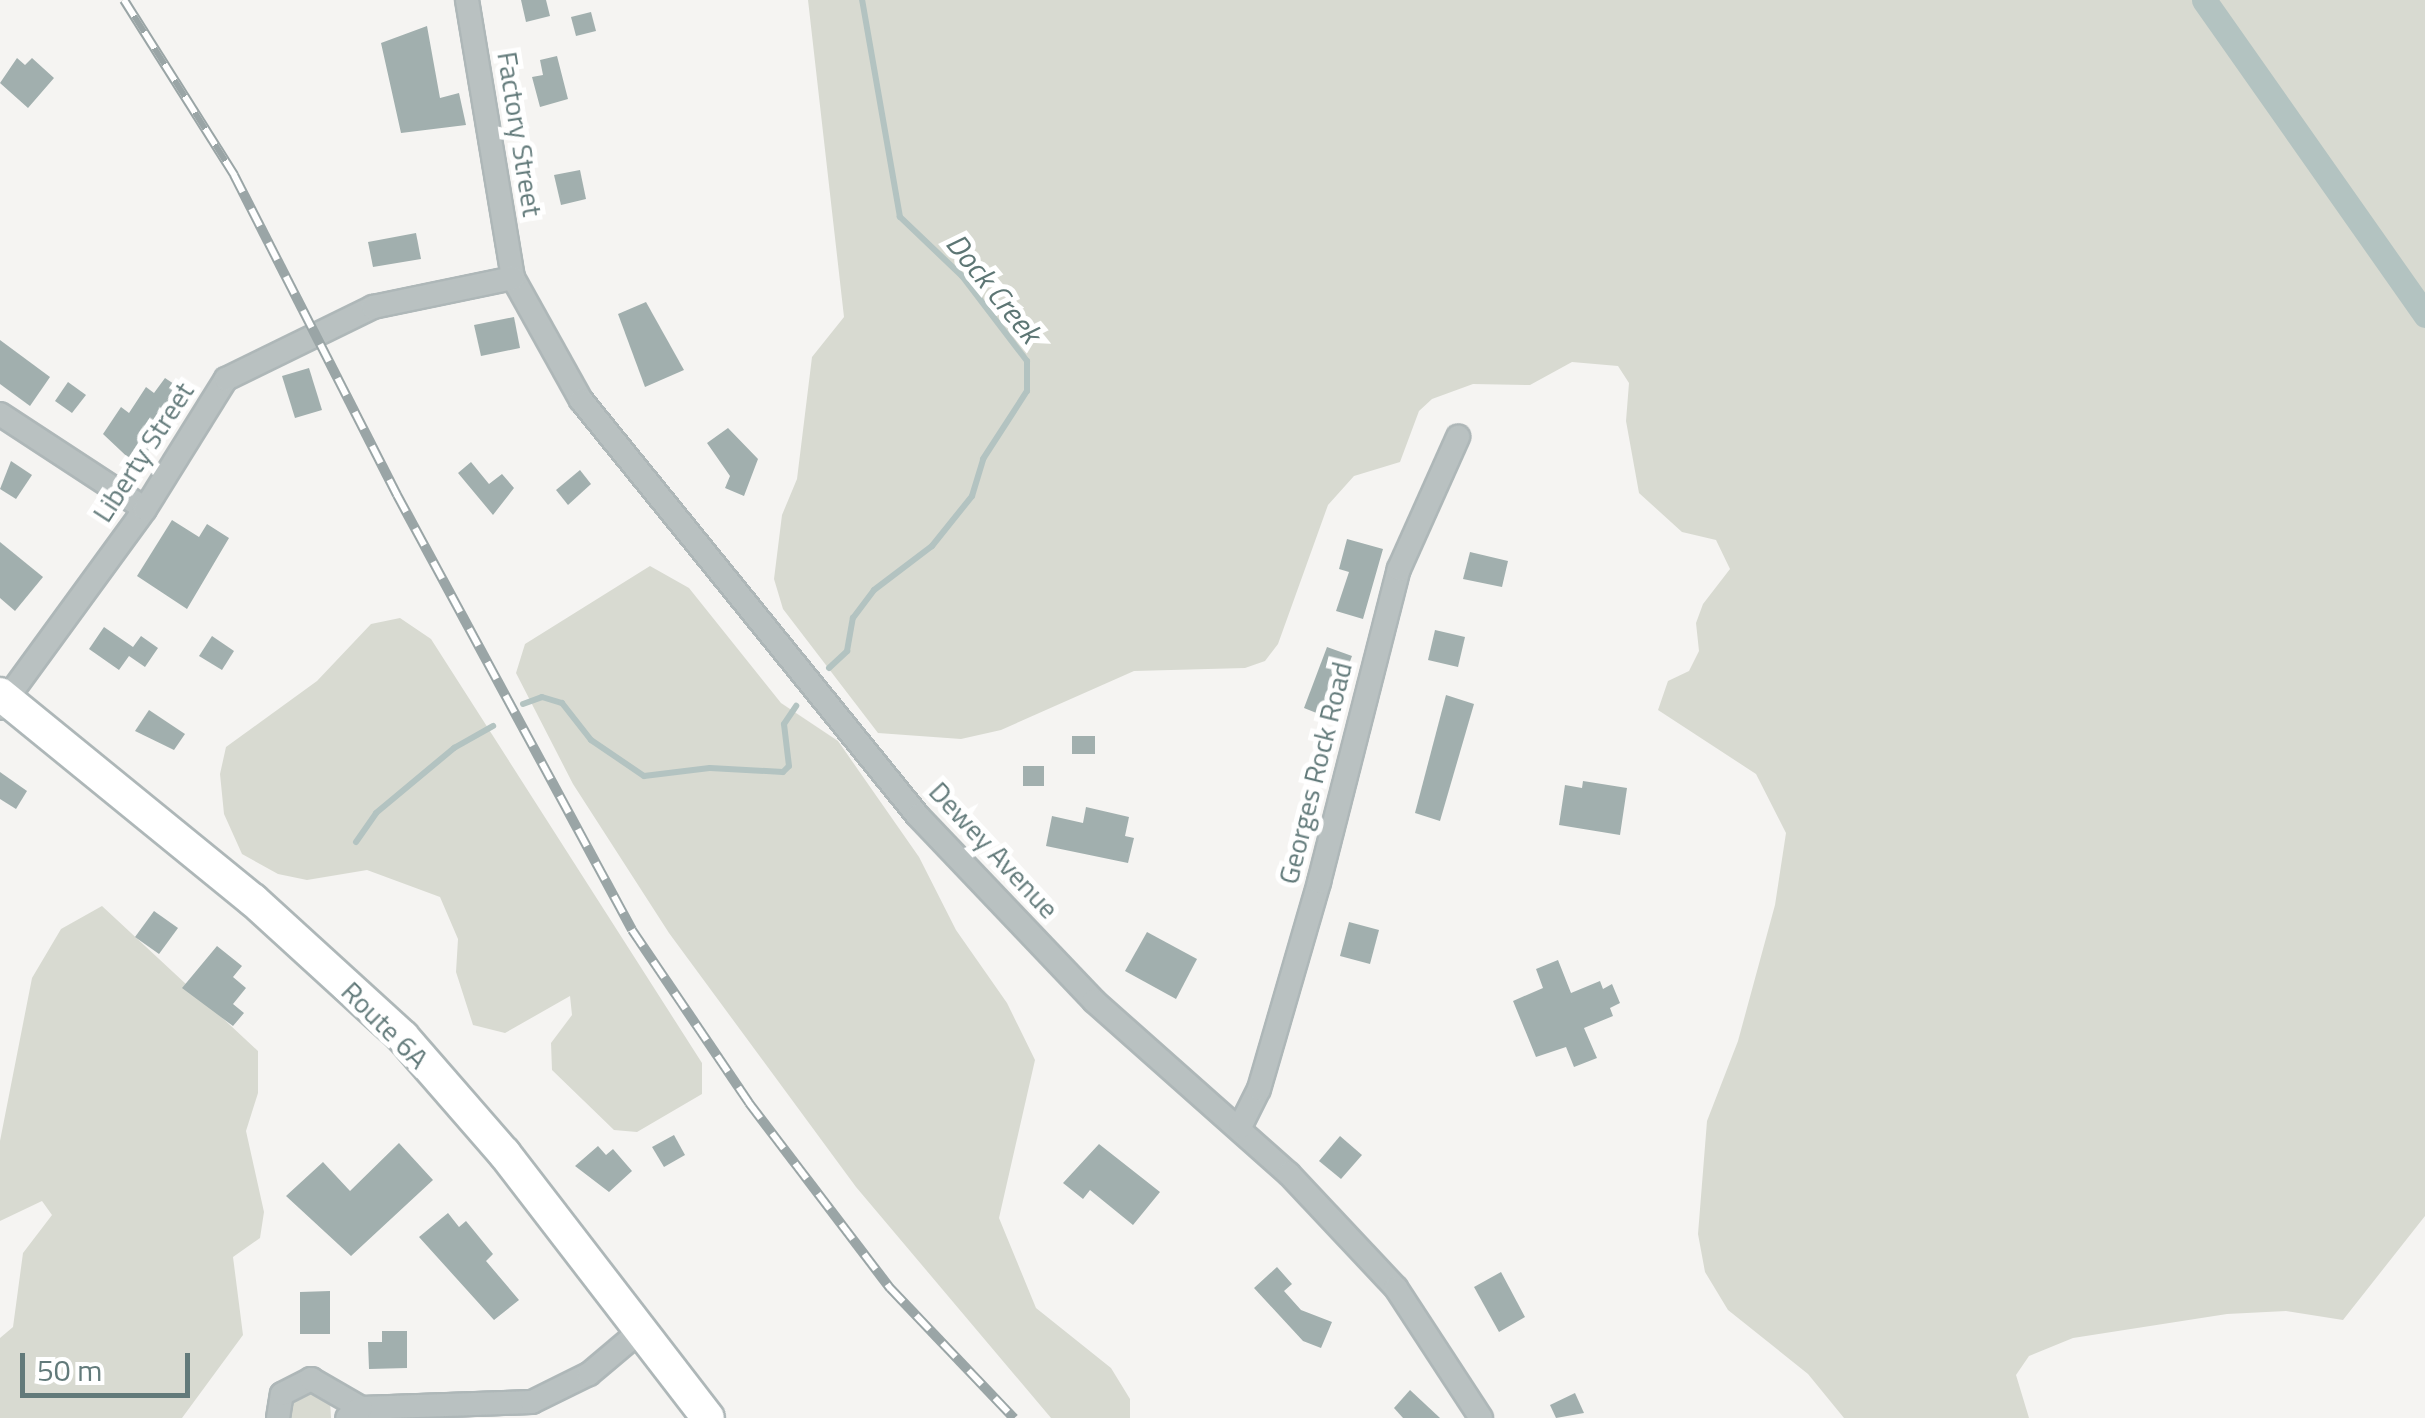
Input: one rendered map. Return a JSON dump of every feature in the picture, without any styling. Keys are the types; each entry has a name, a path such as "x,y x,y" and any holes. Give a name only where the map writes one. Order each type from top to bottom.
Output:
{"main road":[{"name":"Route 6A","path":"2,700 253,900 403,1037 504,1154 708,1418"}],"street":[{"name":"Factory Street","path":"467,0 513,278"},
{"name":"Liberty Street","path":"2,700 145,508 226,379 373,307 513,278"},
{"name":"Dewey Avenue","path":"513,278 602,428 918,816 1094,1001 1240,1128 1396,1288 1481,1418"},
{"path":"0,414 145,508"},
{"name":"Georges Rock Road","path":"1240,1128 1259,1089 1314,901 1399,568 1458,436"},
{"path":"278,1418 282,1394 310,1378 354,1413 532,1402 590,1374 640,1331"}],"shaded area":[{"path":"808,0 2425,0 2425,1216 2343,1320 2286,1311 2227,1314 2073,1338 2029,1356 2016,1375 2029,1418 1844,1418 1808,1374 1728,1310 1705,1272 1698,1234 1707,1121 1738,1041 1775,905 1786,833 1756,774 1658,710 1668,681 1689,671 1699,651 1696,623 1703,604 1730,569 1716,540 1682,532 1639,493 1626,421 1629,383 1618,366 1572,362 1530,385 1473,384 1432,399 1419,411 1400,462 1354,476 1328,505 1278,644 1265,661 1245,668 1134,671 1001,730 961,739 878,733 783,609 774,579 782,515 797,479 812,357 844,317"},
{"path":"650,566 689,588 781,703 838,741 919,857 956,930 1007,1003 1035,1060 999,1218 1036,1308 1111,1368 1130,1399 1130,1418 1051,1418 856,1187 669,933 573,784 516,673 525,644"},
{"path":"400,618 431,639 702,1063 702,1094 637,1132 614,1130 552,1070 551,1043 572,1015 570,996 505,1033 473,1025 456,972 458,939 440,897 367,870 307,880 278,874 242,854 224,814 220,774 226,747 317,681 371,624"},
{"path":"102,906 258,1051 258,1093 246,1131 264,1212 260,1238 233,1257 243,1335 182,1418 0,1418 0,1338 13,1327 23,1253 52,1215 42,1201 0,1221 0,1141 32,978 61,929"},
{"path":"313,1389 330,1400 331,1418 291,1418 294,1399"}],"building":[{"path":"521,0 546,0 550,16 526,22"},
{"path":"591,12 596,31 576,36 571,17"},
{"path":"427,26 440,98 459,93 466,125 401,133 381,43"},
{"path":"557,56 568,99 540,107 532,77 543,75 540,60"},
{"path":"17,58 25,65 32,58 54,78 28,108 0,83"},
{"path":"580,170 586,199 561,205 554,175"},
{"path":"416,233 421,259 373,267 368,242"},
{"path":"646,302 684,370 645,387 618,314"},
{"path":"514,317 520,348 481,356 474,325"},
{"path":"0,340 50,377 30,406 0,384"},
{"path":"309,368 322,410 295,418 282,376"},
{"path":"165,378 186,392 138,467 103,434 121,407 129,413 146,387 154,393"},
{"path":"68,382 86,395 72,413 55,401"},
{"path":"728,428 758,459 744,496 725,488 730,476 707,443"},
{"path":"11,461 32,475 16,499 0,489"},
{"path":"471,462 489,484 502,474 514,488 493,515 458,473"},
{"path":"580,470 591,484 568,505 556,490"},
{"path":"172,520 199,537 207,524 229,538 187,609 137,576"},
{"path":"1347,539 1383,549 1363,619 1336,611 1349,572 1339,569"},
{"path":"0,542 43,577 15,611 0,598"},
{"path":"1470,552 1508,561 1502,587 1463,579"},
{"path":"104,627 133,647 141,636 158,648 145,667 129,656 119,670 89,649"},
{"path":"1435,630 1465,637 1458,667 1428,660"},
{"path":"212,636 234,651 222,670 199,656"},
{"path":"1327,647 1352,656 1329,718 1304,708"},
{"path":"1446,695 1474,704 1440,821 1415,813"},
{"path":"149,710 185,734 174,750 135,731"},
{"path":"1072,736 1095,736 1095,754 1072,754"},
{"path":"1023,766 1044,766 1044,786 1023,786"},
{"path":"0,772 27,791 16,809 0,799"},
{"path":"1583,781 1627,788 1620,835 1559,825 1565,785 1582,788"},
{"path":"1086,807 1129,817 1125,836 1134,838 1128,863 1046,846 1052,816 1083,823"},
{"path":"154,911 178,928 159,954 135,937"},
{"path":"1349,922 1379,930 1370,964 1340,956"},
{"path":"1147,932 1197,959 1176,999 1125,971"},
{"path":"217,946 242,966 233,977 246,988 233,1004 244,1013 233,1026 182,988"},
{"path":"1558,960 1571,993 1600,981 1603,989 1612,984 1620,1003 1610,1008 1613,1016 1584,1028 1597,1058 1574,1067 1566,1047 1536,1057 1513,1001 1543,988 1536,969"},
{"path":"674,1135 685,1155 664,1167 652,1147"},
{"path":"1340,1136 1362,1155 1341,1179 1319,1161"},
{"path":"399,1143 433,1180 351,1256 286,1196 323,1162 350,1191"},
{"path":"1099,1144 1160,1192 1133,1225 1090,1190 1083,1199 1063,1183"},
{"path":"598,1146 606,1155 613,1149 632,1171 609,1192 575,1166"},
{"path":"448,1213 459,1227 466,1221 493,1254 486,1261 519,1300 494,1320 419,1237"},
{"path":"1277,1267 1292,1284 1284,1291 1301,1310 1332,1322 1321,1348 1303,1341 1254,1288"},
{"path":"1501,1272 1525,1317 1499,1332 1474,1287"},
{"path":"330,1291 330,1334 300,1334 300,1292"},
{"path":"382,1331 407,1331 407,1368 369,1369 368,1342 382,1342"},
{"path":"1410,1390 1440,1418 1403,1418 1394,1408"},
{"path":"1575,1393 1584,1413 1556,1418 1550,1405"}],"waterway":[{"name":"Dock Creek","path":"829,668 847,651 853,618 874,590 932,546 972,496 983,459 1027,391 1027,361 962,276 900,217 862,0"},
{"path":"2204,0 2425,315"},
{"name":"Dock Creek","path":"523,704 542,697 562,703 591,740 644,776 710,768 783,772 789,766 784,724 796,706"},
{"name":"Dock Creek","path":"356,842 376,813 454,748 493,726"}],"railway":[{"path":"124,0 234,175 397,495 632,930 749,1103 890,1288 1014,1418"}]}
